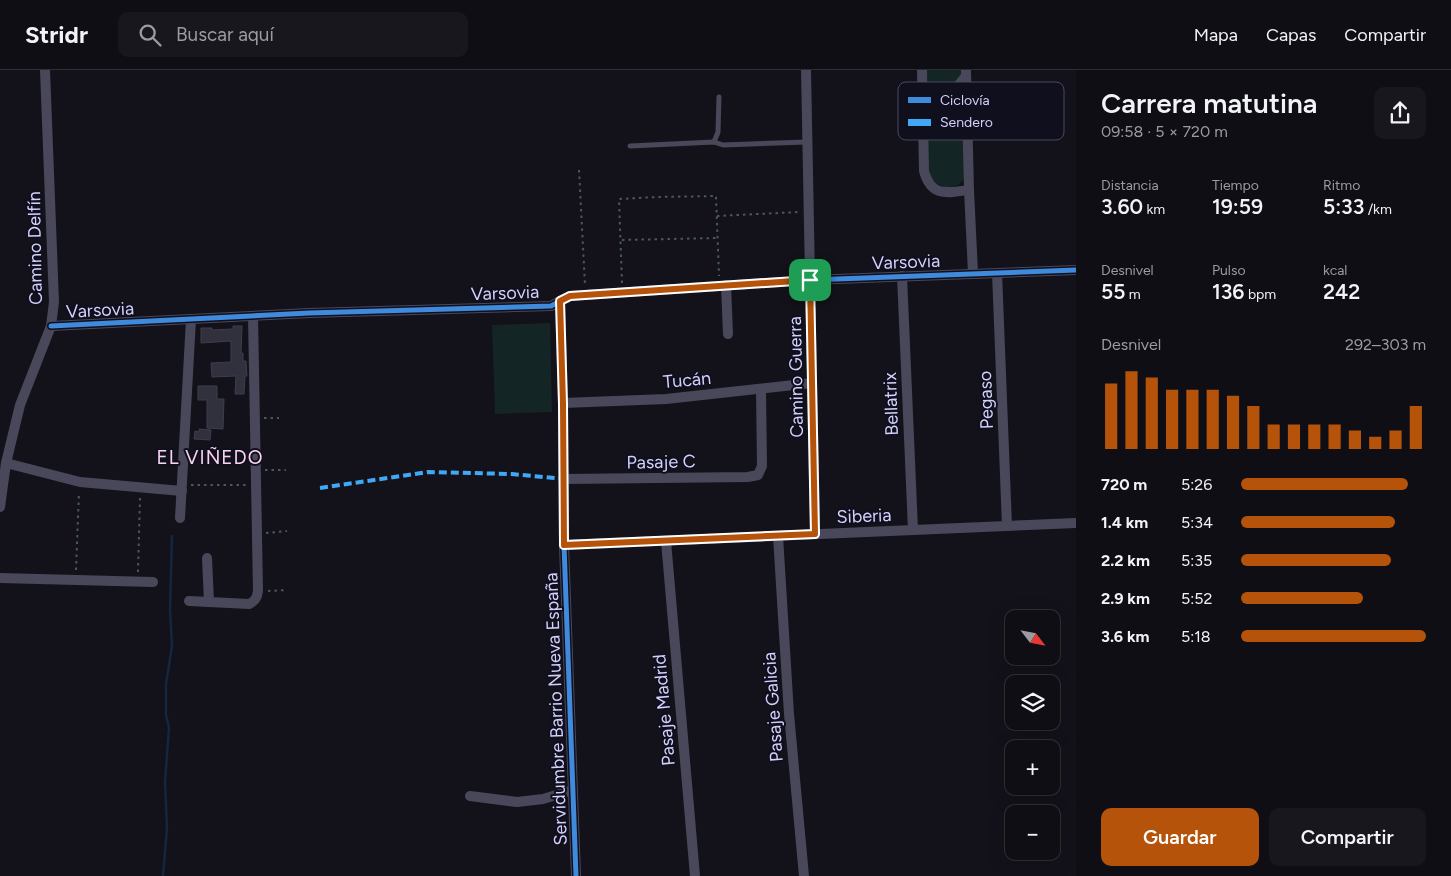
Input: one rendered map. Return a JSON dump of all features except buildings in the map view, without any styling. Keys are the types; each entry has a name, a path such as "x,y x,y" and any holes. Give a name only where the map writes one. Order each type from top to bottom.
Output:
{"street":[{"name":"Camino Delfín","path":"0,507 6,463 20,405 51,326 54,302 45,70"},
{"name":"Camino Guerra","path":"806,70 815,534"},
{"path":"923,140 924,171 928,184 932,188 943,192 969,190"},
{"path":"968,140 973,274"},
{"name":"Varsovia","path":"51,326 253,316 551,306 570,296 622,292 810,280 1076,270"},
{"name":"Pegaso","path":"997,273 1007,526"},
{"name":"Bellatrix","path":"902,276 912,530"},
{"path":"722,286 728,334"},
{"name":"Servidumbre Barrio Nueva España","path":"560,301 564,545 576,876"},
{"path":"189,601 249,604 257,598 253,316"},
{"path":"180,518 191,319"},
{"name":"Tucán","path":"563,404 666,399 812,383"},
{"name":"Pasaje C","path":"564,479 748,477 758,475 762,466 761,390"},
{"path":"6,463 80,482 182,488"},
{"name":"Siberia","path":"564,545 1076,523"},
{"name":"Pasaje Galicia","path":"778,536 789,714 804,876"},
{"name":"Pasaje Madrid","path":"666,541 695,876"},
{"path":"207,558 209,602"},
{"path":"0,578 153,582"},
{"path":"470,796 517,802 543,799 573,790"}],"lane":[{"path":"714,142 718,132 719,96"},
{"path":"630,146 714,142 723,145 808,142"}],"path":[{"path":"579,170 585,285 588,295"},
{"path":"622,292 620,199 716,196 717,238 722,286"},
{"path":"717,216 809,212"},
{"path":"622,240 717,238"},
{"path":"254,418 279,418"},
{"path":"256,470 286,470"},
{"path":"76,580 80,482"},
{"path":"182,488 256,486"},
{"path":"138,582 140,487"},
{"path":"257,534 287,531"},
{"path":"258,591 286,590"}],"shaded area":[{"path":"927,70 963,70 955,82 927,82"},
{"path":"928,140 963,140 964,179 958,185 945,188 933,181 930,177 927,153"},
{"path":"550,323 552,412 495,414 492,325"}],"waterway":[{"path":"163,876 167,828 165,782 169,728 166,715 166,684 172,646 170,610 172,536"}],"marked path":[{"path":"320,488 428,472 512,474 564,479"}],"cycle path":[{"path":"51,326 309,313 551,306 570,296 810,280 1076,270"},
{"path":"560,301 564,545 576,876"}],"district":[{"name":"EL VIÑEDO","path":"210,457"}],"route":[{"path":"810,280 815,534 564,545 560,301 570,296 810,280"}]}
